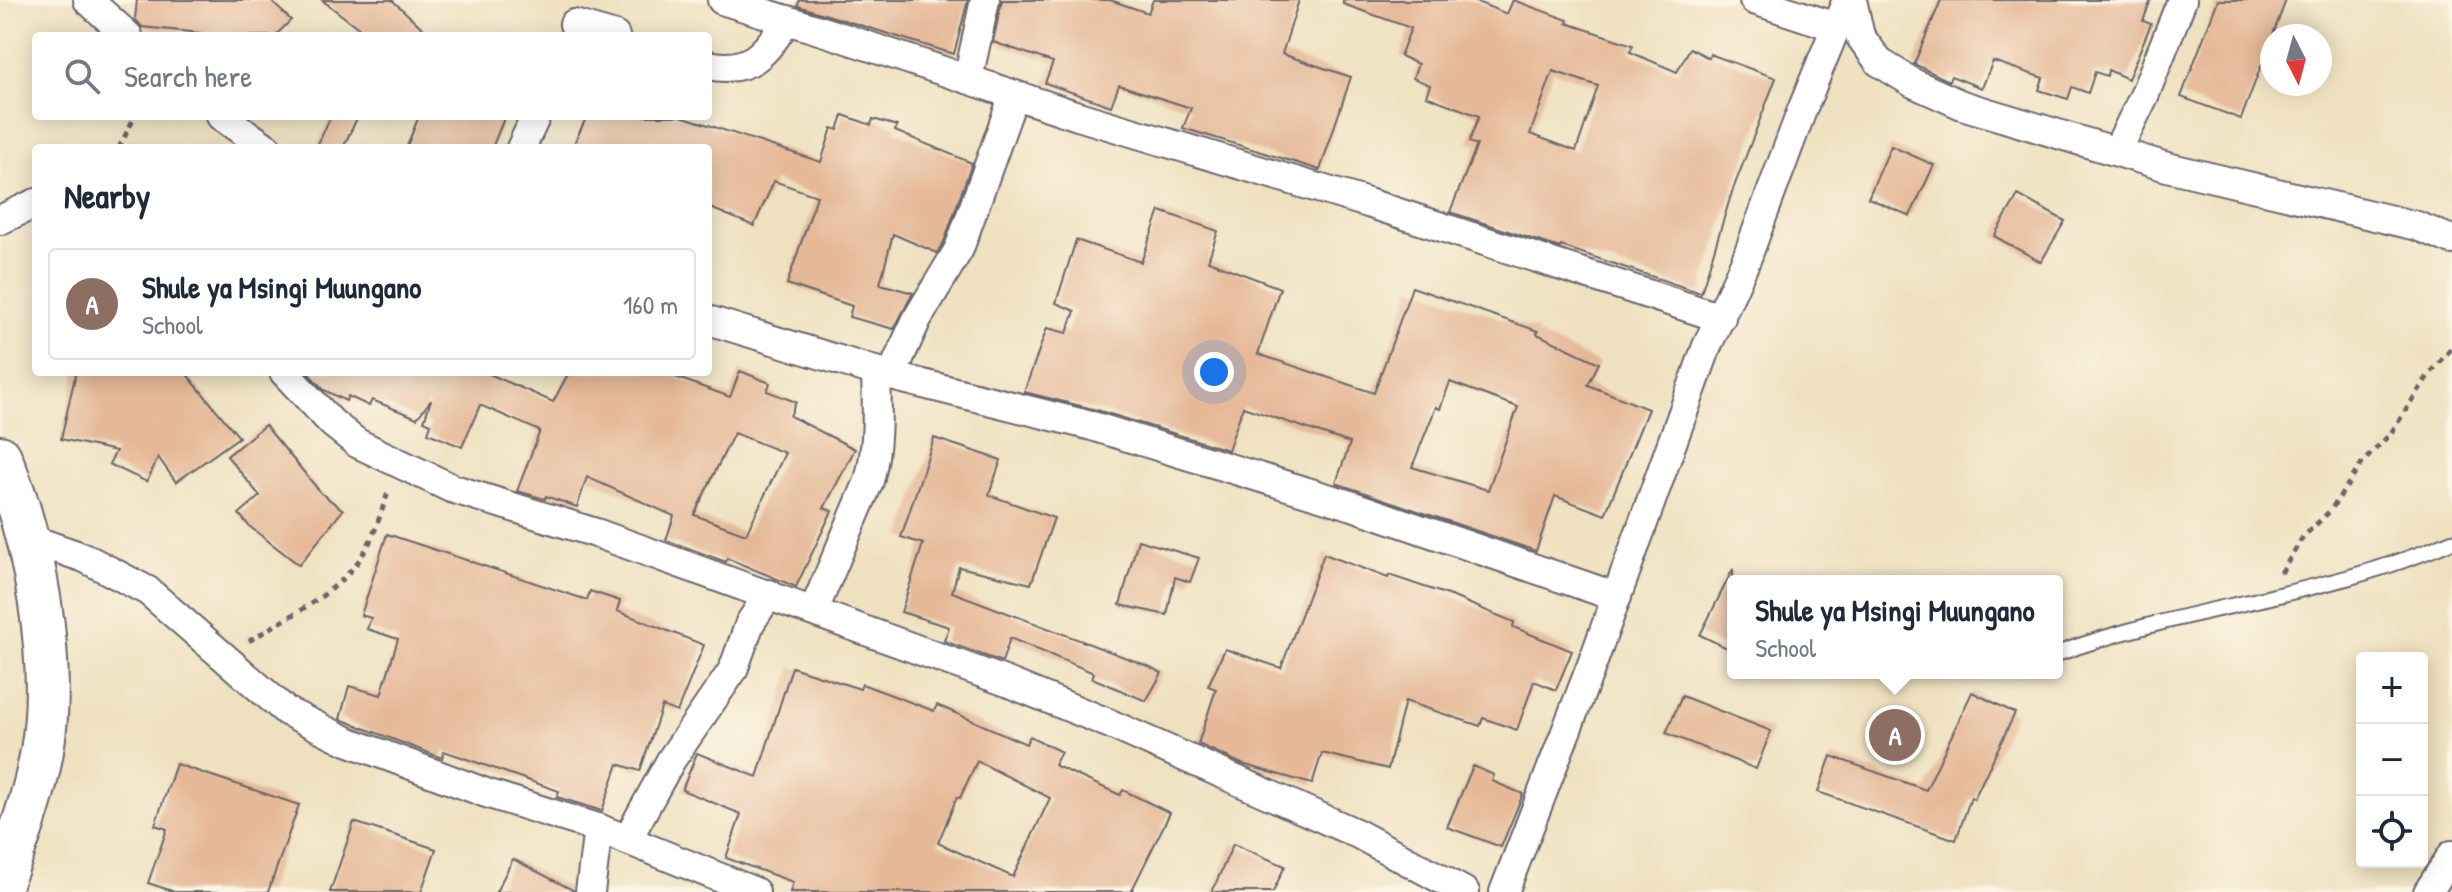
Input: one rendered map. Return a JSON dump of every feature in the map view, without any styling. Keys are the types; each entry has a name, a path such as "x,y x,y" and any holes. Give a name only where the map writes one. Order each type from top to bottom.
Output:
{"street":[{"path":"88,0 124,32"},
{"path":"722,0 1201,155 1368,203 1721,318"},
{"path":"968,79 985,0"},
{"path":"1754,0 1836,27"},
{"path":"1504,892 1617,597 1707,346 1721,318 1836,27 1850,0"},
{"path":"1850,0 1860,36 1879,62 1913,83 1962,105 2167,167 2417,226 2452,240"},
{"path":"2117,151 2144,96 2182,0"},
{"path":"575,20 605,32"},
{"path":"712,66 732,68 745,65 772,43 787,20"},
{"path":"814,610 869,481 875,460 884,374 959,249 1014,95"},
{"path":"227,120 261,144"},
{"path":"523,144 534,120"},
{"path":"0,220 32,205"},
{"path":"712,321 884,374 1092,426 1310,493 1617,597"},
{"path":"288,376 332,423 357,443 451,488 596,533 814,610 1108,723 1358,834 1465,892"},
{"path":"0,885 12,826 42,750 47,685 42,625 27,538 4,474"},
{"path":"27,538 85,558 148,591 286,711 347,741 486,793 598,828 755,892"},
{"path":"627,840 671,760 733,670 750,623 769,594"},
{"path":"590,892 598,828"},
{"path":"2428,892 2452,855"}],"lane":[{"path":"2063,652 2108,634 2369,572 2414,558 2452,541"}],"path":[{"path":"121,144 133,120"},
{"path":"2270,596 2286,562 2303,537 2330,511 2363,462 2391,433 2428,376 2452,348"},
{"path":"225,657 336,585 354,567 365,553 399,463"}],"building":[{"path":"137,0 270,0 291,20 279,32 190,32 142,27 135,19"},
{"path":"322,0 392,0 427,32 364,32"},
{"path":"799,0 968,0 954,54 798,6"},
{"path":"1002,0 1110,0 1148,13 1153,0 1299,0 1282,54 1351,77 1320,170 1183,128 1191,108 1119,85 1111,106 1045,83 1053,62 993,42"},
{"path":"1343,0 1472,0 1507,14 1513,0 1568,20 1567,23 1633,45 1630,52 1677,72 1690,48 1709,58 1710,54 1776,78 1732,192 1701,293 1450,212 1477,145 1469,142 1479,116 1426,96 1430,85 1413,78 1418,64 1400,56 1411,28 1343,4","holes":["1553,71 1598,86 1576,151 1530,134"]},
{"path":"1941,0 2151,0 2143,21 2151,24 2128,79 2108,70 2107,76 2095,72 2088,93 2072,87 2068,99 2039,90 2043,78 1993,61 1982,88 1951,76 1949,81 1914,64"},
{"path":"2218,0 2286,0 2277,24 2260,24 2260,69 2241,119 2181,97"},
{"path":"843,115 871,125 873,119 897,126 895,131 972,163 944,242 937,253 893,234 880,284 913,293 894,329 849,317 852,306 787,284 817,196 774,181 754,226 712,209 712,144 574,144 585,120 693,120 821,162 832,128 838,130"},
{"path":"329,120 356,120 345,144 318,144"},
{"path":"417,120 503,120 494,144 408,144"},
{"path":"1891,146 1934,165 1910,216 1868,198"},
{"path":"2018,195 2065,221 2041,262 1994,236"},
{"path":"1160,211 1218,231 1208,261 1280,288 1258,354 1374,393 1412,287 1538,331 1537,334 1599,363 1588,385 1648,409 1605,515 1555,496 1536,551 1336,483 1350,443 1243,407 1228,450 1097,410 1024,392 1047,328 1067,333 1075,311 1056,303 1076,240 1141,262","holes":["1450,382 1518,407 1488,490 1412,467 1436,407 1440,409"]},
{"path":"740,371 770,383 767,391 796,402 790,416 855,449 824,508 832,511 796,587 727,558 726,562 666,540 674,516 587,477 577,507 546,496 545,499 517,491 540,431 480,405 462,447 428,433 431,424 424,421 431,400 417,418 372,400 369,406 348,396 346,401 324,390 311,376 494,376 553,402 567,376 673,376 730,397","holes":["734,433 785,453 746,534 694,515"]},
{"path":"75,376 188,376 239,437 176,482 158,457 147,482 109,464 116,451 61,439"},
{"path":"265,425 321,493 343,510 299,565 249,526 239,514 260,496 227,456"},
{"path":"934,438 1001,460 989,495 1054,518 1031,584 959,567 952,592 1162,673 1146,701 1092,678 1094,673 1010,638 1002,662 944,641 949,627 901,612 923,544 901,537"},
{"path":"387,534 587,600 590,591 620,601 617,611 704,645 677,712 662,706 640,771 618,764 602,811 557,797 559,791 444,751 442,758 340,719 349,686 381,695 398,639 367,629 371,618 361,615"},
{"path":"1138,540 1199,558 1190,582 1175,577 1167,615 1120,605"},
{"path":"1324,554 1388,578 1389,575 1451,596 1514,622 1513,627 1572,651 1556,690 1534,681 1517,730 1483,718 1480,726 1405,701 1388,769 1322,753 1312,784 1242,764 1198,744 1216,689 1208,686 1225,649 1281,668"},
{"path":"1727,581 1727,648 1700,635"},
{"path":"792,667 860,689 862,684 934,711 937,705 1026,744 1030,736 1061,752 1054,765 1120,795 1123,790 1170,813 1131,892 790,892 793,882 726,858 741,814 682,790 697,753 757,777","holes":["977,761 1050,798 1013,877 938,843 957,797 960,798"]},
{"path":"1972,692 2015,713 1974,799 1971,797 1956,840 1818,792 1831,756 1926,790"},
{"path":"1682,696 1771,731 1756,769 1666,733"},
{"path":"176,764 299,805 268,892 175,892 148,883 167,829 155,825"},
{"path":"1473,766 1494,775 1492,781 1523,794 1501,847 1447,827"},
{"path":"354,822 436,849 421,892 330,892"},
{"path":"1233,844 1285,866 1273,892 1212,892"},
{"path":"513,859 573,890 573,892 496,892"}],"place":[{"name":"Shule ya Msingi Muungano","path":"1895,735"}]}
